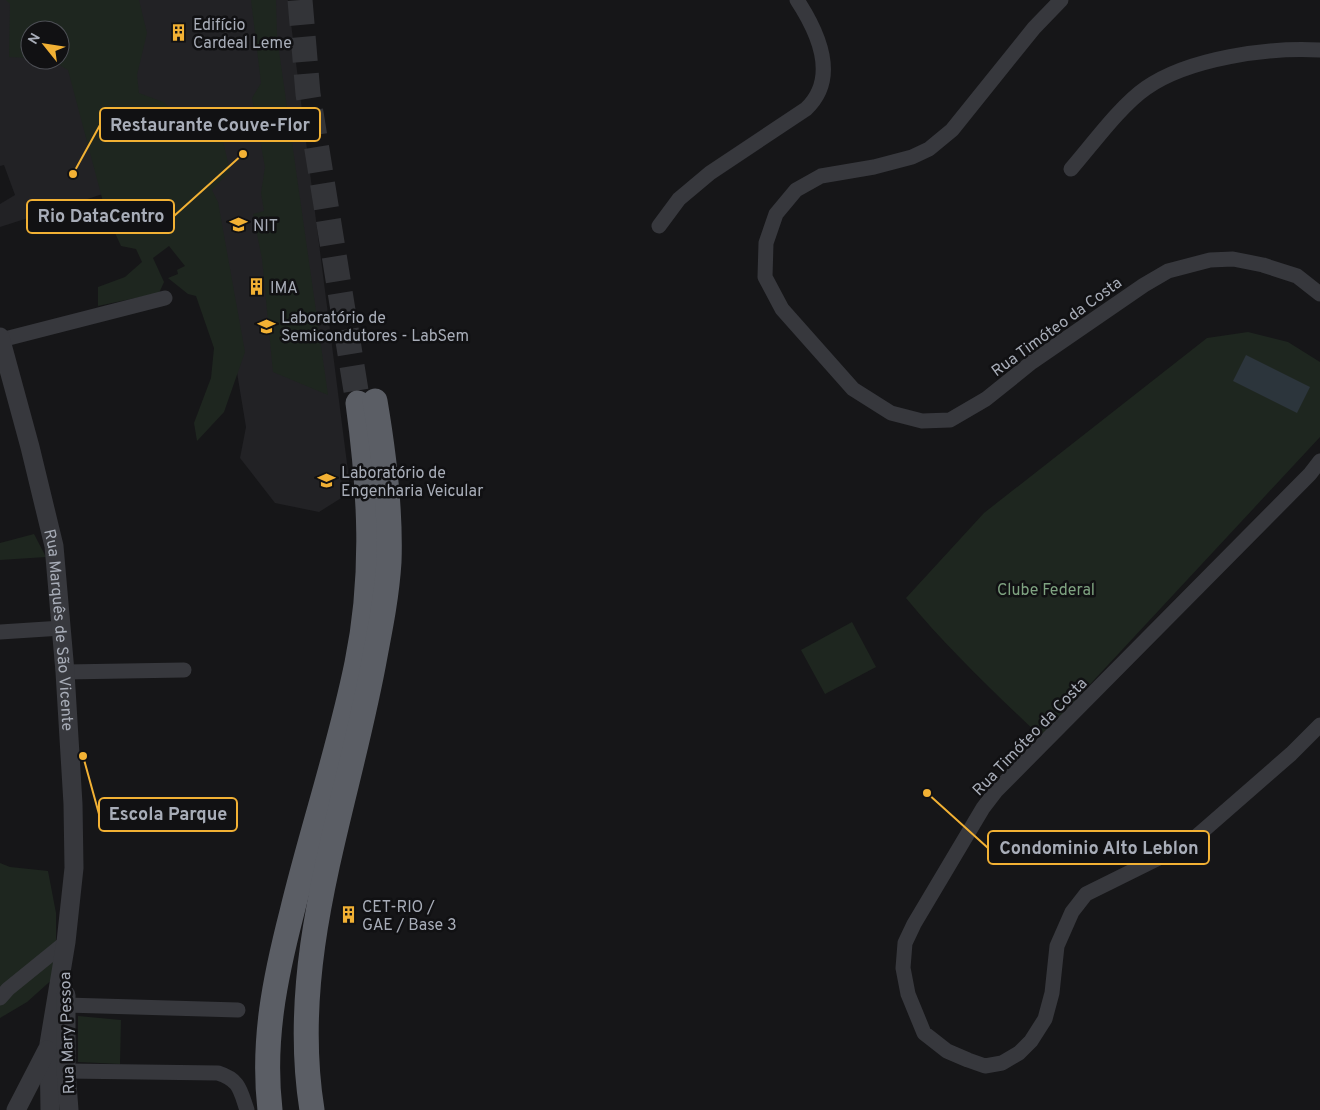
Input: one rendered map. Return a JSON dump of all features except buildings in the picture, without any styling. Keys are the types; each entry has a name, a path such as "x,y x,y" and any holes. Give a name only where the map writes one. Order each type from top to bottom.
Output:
{"highway":[{"path":"270,1110 266,1071 272,998 304,862 340,736 357,662 367,598 370,520 367,465 367,402 385,469 389,563 372,676 332,840 315,927 307,997 306,1048 312,1110"}],"street":[{"path":"659,226 679,199 710,173 798,115 815,101 821,86 824,64 813,25 797,0"},
{"name":"Rua Timóteo da Costa","path":"1061,0 1034,28 952,130 929,149 912,157 874,167 821,176 796,190 776,214 766,243 765,277 782,309 853,389 891,413 922,421 950,420 986,399 1040,357 1144,285 1168,271 1210,260 1233,259 1263,265 1297,276 1320,294"},
{"path":"1071,169 1117,116 1145,88 1170,73 1200,64 1243,55 1320,50"},
{"path":"0,339 166,298"},
{"name":"Rua Marquês de São Vicente","path":"0,339 3,360 32,455 54,546 62,628 74,804 74,868 65,950"},
{"name":"Rua Timóteo da Costa","path":"1320,461 1310,474 996,791 983,808 914,924 905,943 903,968 908,994 924,1033 947,1051 985,1066 1002,1063 1019,1053 1031,1041 1045,1019 1052,993 1057,946 1072,912 1086,894 1190,843 1291,754 1320,725"},
{"path":"0,632 62,628"},
{"path":"65,672 184,670"},
{"path":"0,998 8,989 65,950"},
{"name":"Rua Mary Pessoa","path":"65,950 66,1071 69,1110"},
{"name":"Rua Mary Pessoa","path":"50,1110 49,1044 65,950"},
{"path":"66,1005 238,1010"},
{"path":"16,1110 49,1044"},
{"path":"66,1071 218,1073 231,1077 238,1084 247,1110"}],"shaded area":[{"path":"0,0 288,0 350,487 346,495 319,512 275,503 240,458 246,427 227,312 209,266 109,192 0,227 0,204 15,195 4,165 0,166"},
{"path":"1246,355 1310,387 1297,413 1233,381"}],"green space":[{"path":"6,0 139,0 147,33 137,75 139,93 163,102 185,121 202,128 211,136 222,137 230,171 212,190 218,202 245,352 224,412 197,441 194,423 211,378 214,348 196,296 188,294 168,278 178,274 177,270 185,266 169,246 153,258 164,282 159,293 98,306 98,287 125,277 142,262 136,249 121,246 106,213 68,70 70,70 70,20 20,20 20,58 9,57 10,4"},
{"path":"251,0 276,0 277,37 328,395 273,372 262,259 253,214 264,211 261,193 265,167 252,98 261,83"},
{"name":"Clube Federal","path":"1248,332 1288,342 1320,362 1320,437 1041,737 954,652 906,598 984,513 1207,338"},
{"path":"34,534 46,557 0,560 0,543"},
{"path":"852,622 876,667 825,694 801,650"},
{"path":"0,863 10,867 48,871 56,913 56,976 27,1002 0,1018"},
{"path":"78,1016 121,1020 120,1064 78,1062"}],"tunnel":[{"path":"300,0 308,94 358,403"}],"place":[{"name":"Edifício Cardeal Leme","path":"179,33"},
{"name":"Rio DataCentro","path":"243,154"},
{"name":"Restaurante Couve-Flor","path":"73,174"},
{"name":"NIT","path":"239,225"},
{"name":"IMA","path":"256,287"},
{"name":"Laboratório de Semicondutores - LabSem","path":"267,326"},
{"name":"Laboratório de Engenharia Veicular","path":"327,481"},
{"name":"Escola Parque","path":"83,756"},
{"name":"Condominio Alto Leblon","path":"927,793"},
{"name":"CET-RIO / GAE / Base 3","path":"348,915"}]}
